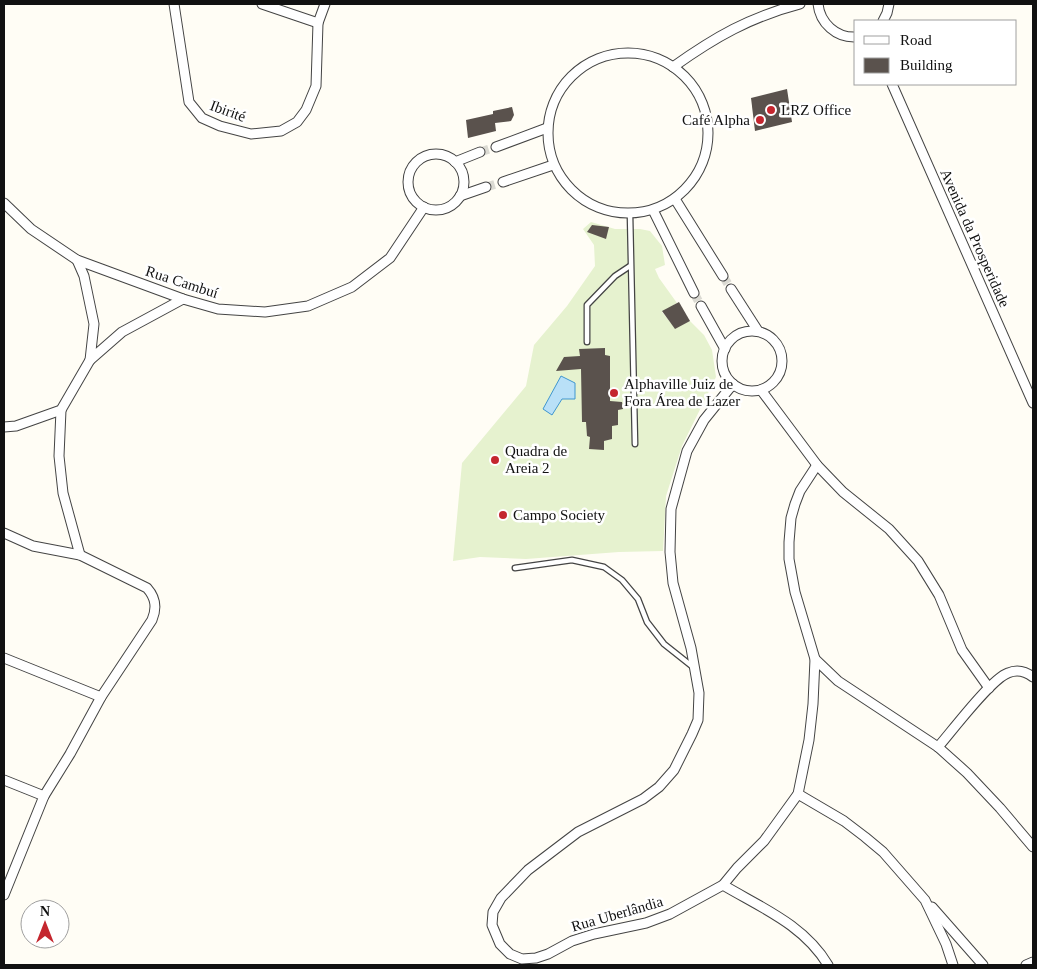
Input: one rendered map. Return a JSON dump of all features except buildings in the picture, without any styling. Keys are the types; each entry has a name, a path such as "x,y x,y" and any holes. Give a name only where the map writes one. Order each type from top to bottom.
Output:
{"street":[{"name":"Ibirité","path":"174,4 189,102 202,118 220,126 251,134 281,131 297,122 306,110 316,86 318,23 325,4"},
{"path":"262,4 318,23"},
{"path":"673,67 705,44 735,27 772,11 800,4"},
{"path":"818,4 823,20 830,29 840,35 854,37"},
{"path":"884,20 889,4"},
{"path":"627,53 651,56 673,67 692,84 704,107 709,132 705,158 693,181 675,199 653,210 630,214 606,211 584,201 566,185 553,165 548,147 547,128 552,104 564,84 582,67 604,57 627,53"},
{"name":"Avenida da Prosperidade","path":"892,85 1033,402"},
{"path":"496,147 547,128"},
{"path":"455,162 480,152"},
{"path":"438,154 455,162 464,178 460,196 446,208 437,210 424,207 413,198 409,190 408,181 414,164 429,155 438,154"},
{"path":"503,182 553,165"},
{"path":"460,196 486,187"},
{"path":"675,199 723,276"},
{"name":"Rua Cambuí","path":"4,203 31,229 77,260 183,299 218,309 265,312 308,306 352,287 390,258 424,207"},
{"path":"653,210 694,293"},
{"path":"77,260 84,276 94,324 90,360"},
{"path":"731,289 758,332"},
{"path":"80,555 62,493 60,456 61,410 90,360 122,332 183,299"},
{"path":"701,306 725,348"},
{"path":"748,331 758,332 767,335 775,341 780,350 781,370 770,386 761,390 741,389 726,377 722,368 722,358 730,340 738,334 748,331"},
{"name":"Rua Uberlândia","path":"733,384 704,420 687,452 671,509 670,552 673,583 696,670 699,693 698,720 674,770 659,787 643,799 578,832 528,870 499,902 493,912 492,924 500,944 510,954 522,959 536,958 548,954 572,941 594,934 646,923 670,914 723,885 764,841 798,794 809,740 815,659 795,592 789,559 789,542 791,518 795,504 800,491 817,466"},
{"path":"761,390 817,466 843,492 888,529 918,561 939,595 962,650 989,688"},
{"path":"4,427 16,426 61,410"},
{"path":"4,533 33,546 80,555 142,585 152,593 155,602 152,620 101,697 70,754 44,796 4,895"},
{"path":"4,658 101,697"},
{"path":"815,659 838,681 938,746 1000,808 1033,847"},
{"path":"938,746 989,688 1004,675 1014,671 1028,673 1033,677"},
{"path":"4,780 44,796"},
{"path":"798,794 844,821 883,852 983,965"},
{"path":"723,885 788,922 817,950 828,965"},
{"path":"925,900 946,944 953,965"},
{"path":"946,944 958,936"},
{"path":"1026,965 1033,962"}],"lane":[{"path":"630,214 635,444"},
{"path":"587,342 588,305 614,276 630,266"},
{"path":"514,568 572,560 604,567 622,580 638,600 647,622 664,644 696,670"}],"green space":[{"name":"Alphaville Juiz de Fora Área de Lazer","path":"591,222 615,229 650,231 662,246 665,265 655,269 659,278 677,303 662,312 675,328 690,321 704,335 712,350 716,377 682,446 666,496 663,551 619,552 526,559 480,557 453,561 462,463 526,386 534,345 567,306 595,266 594,245 583,229"}],"water":[{"path":"561,376 575,383 575,399 562,399 552,415 543,409"}],"tunnel":[{"path":"480,152 496,147"},
{"path":"486,187 503,182"},
{"path":"723,276 731,289"},
{"path":"694,293 701,306"}],"place":[{"name":"LRZ Office","path":"771,110"},
{"name":"Café Alpha","path":"760,120"},
{"name":"Alphaville Juiz de Fora Área de Lazer","path":"614,393"},
{"name":"Quadra de Areia 2","path":"495,460"},
{"name":"Campo Society","path":"503,515"}]}
